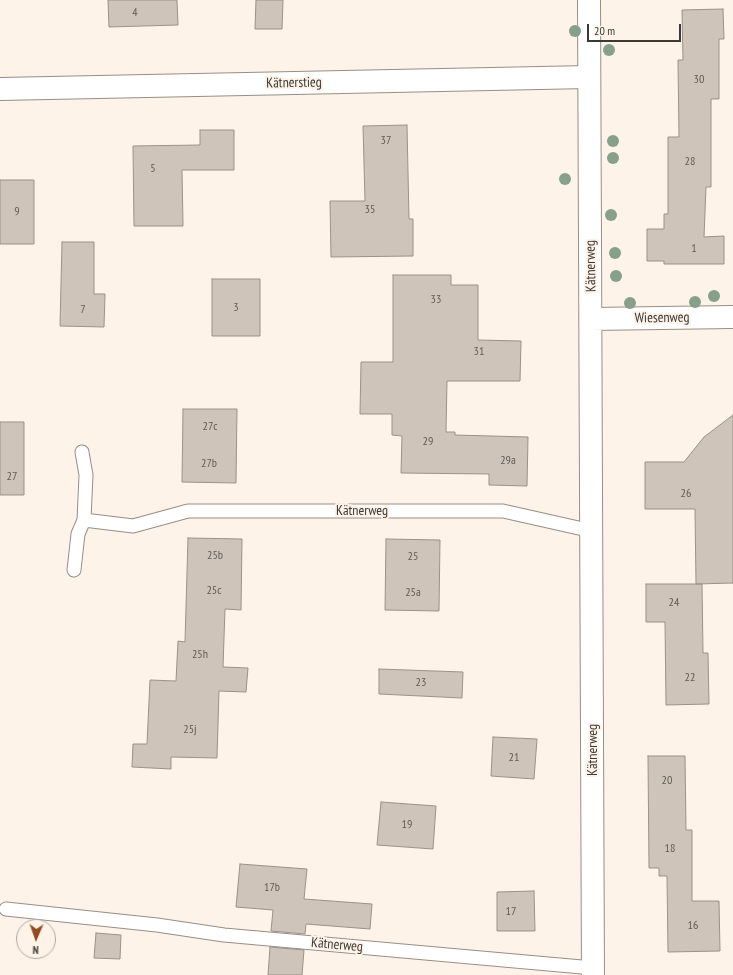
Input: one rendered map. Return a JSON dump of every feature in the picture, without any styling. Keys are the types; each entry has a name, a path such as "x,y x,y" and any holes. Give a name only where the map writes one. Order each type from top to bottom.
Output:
{"street":[{"name":"Kätnerweg","path":"589,0 593,971"},
{"name":"Kätnerstieg","path":"0,89 589,77"},
{"name":"Wiesenweg","path":"591,319 733,317"}],"lane":[{"path":"74,570 78,534 84,520 86,475 82,452"},
{"name":"Kätnerweg","path":"84,520 133,526 188,511 503,511 592,531"},
{"name":"Kätnerweg","path":"6,909 157,925 224,935 593,971"}],"building":[{"path":"108,0 177,0 178,25 109,27"},
{"path":"256,0 283,0 282,29 255,29"},
{"path":"723,9 724,39 719,39 719,99 711,99 711,187 706,187 704,237 724,236 724,264 664,264 664,261 647,261 647,229 664,229 664,214 668,214 668,137 679,137 678,60 683,60 682,10"},
{"path":"407,125 409,219 413,219 413,256 331,257 330,201 365,201 363,126"},
{"path":"200,130 234,130 234,170 182,170 183,226 134,226 133,146 200,145"},
{"path":"0,180 34,180 34,244 0,244"},
{"path":"62,242 94,242 94,294 105,294 104,327 60,326"},
{"path":"393,275 451,275 451,285 478,285 478,340 521,341 520,381 447,381 446,432 455,432 455,435 528,437 527,486 489,485 489,474 401,473 402,436 392,435 392,414 360,414 361,362 393,362"},
{"path":"212,279 260,279 260,336 212,336"},
{"path":"183,409 237,409 236,483 182,482"},
{"path":"733,415 733,583 696,584 695,509 645,509 645,462 684,462 704,437"},
{"path":"0,422 24,422 24,495 0,495"},
{"path":"188,538 242,539 241,610 225,609 223,667 248,668 246,692 219,691 217,758 171,757 171,769 132,767 133,744 147,744 150,680 176,681 178,641 185,642"},
{"path":"386,539 440,540 439,611 385,610"},
{"path":"646,584 702,584 703,653 708,653 709,704 666,705 665,622 646,622"},
{"path":"379,669 463,672 462,698 379,694"},
{"path":"493,737 537,739 534,779 491,776"},
{"path":"648,756 685,756 686,830 692,830 692,901 719,901 720,951 668,952 667,876 659,876 659,868 649,868"},
{"path":"381,802 436,806 433,849 377,845"},
{"path":"240,864 307,869 304,899 372,904 370,929 306,924 305,934 271,931 273,910 236,907"},
{"path":"534,891 535,931 497,931 497,892"},
{"path":"96,933 121,935 120,959 94,958"},
{"path":"270,947 304,950 302,975 268,975"}]}
